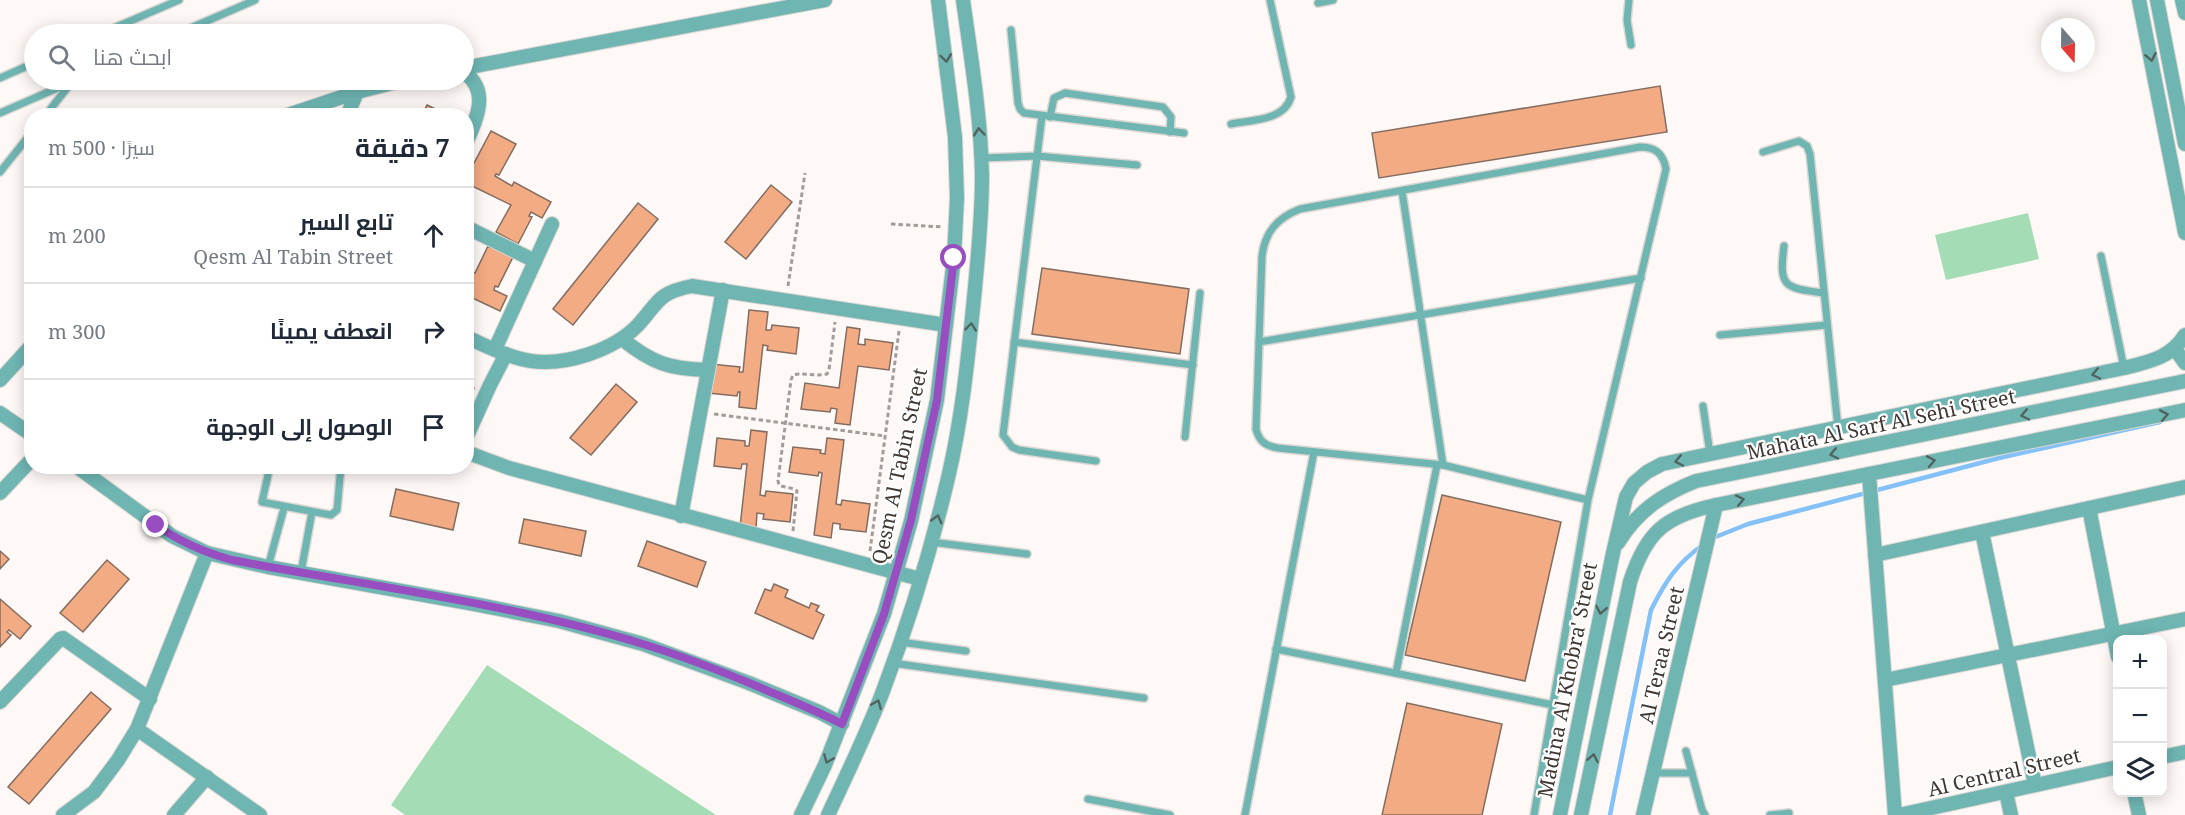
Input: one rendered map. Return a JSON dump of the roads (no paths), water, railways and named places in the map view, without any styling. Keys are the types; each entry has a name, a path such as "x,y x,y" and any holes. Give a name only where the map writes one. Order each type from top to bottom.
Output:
{"street":[{"path":"474,68 825,0"},
{"name":"Qesm Al Tabin Street","path":"801,815 842,724 884,614 911,520 937,400 956,228 955,137 938,0"},
{"path":"828,815 876,708 920,579 948,477 967,370 980,236 981,158 978,115 963,0"},
{"path":"2139,0 2185,232"},
{"path":"2157,0 2185,144"},
{"path":"2182,0 2185,13"},
{"path":"474,83 478,89 480,103 474,126"},
{"path":"309,108 365,90"},
{"path":"350,108 357,92"},
{"path":"474,420 490,385 535,261 552,224"},
{"path":"474,231 535,261"},
{"path":"474,340 531,361 554,361 580,356 622,339 663,296 677,289 692,286 946,325"},
{"path":"681,516 723,290"},
{"path":"2185,335 2175,349 2185,363"},
{"path":"622,339 641,354 662,364 684,369 708,370"},
{"name":"Madina Al Khobra' Street","path":"1560,815 1626,497 1634,483 1647,472 1662,464 2124,368 2155,360 2175,349"},
{"path":"0,380 24,354"},
{"name":"Mahata Al Sarf Al Sehi Street","path":"1613,553 1625,532 1656,500 1696,481 2185,381"},
{"path":"1716,505 2185,410"},
{"path":"0,413 24,430"},
{"path":"474,455 509,468 681,516 920,579"},
{"path":"0,494 24,468"},
{"path":"87,474 172,536 207,553 268,567 559,621 643,644 749,683 842,724"},
{"path":"1869,474 1897,815"},
{"path":"1875,555 2185,487"},
{"name":"Madina Al Khobra' Street","path":"1581,815 1616,643 1638,556 1654,534 1676,517 1716,505"},
{"name":"Al Teraa Street","path":"1643,815 1716,505"},
{"path":"2089,508 2113,634"},
{"path":"1982,532 2035,785"},
{"path":"63,815 94,792 137,729 207,553"},
{"path":"1885,680 2185,619"},
{"path":"0,702 63,638 150,699"},
{"path":"137,729 260,815"},
{"path":"2167,756 2185,752"},
{"name":"Al Central Street","path":"1897,815 2113,767"},
{"path":"174,815 207,777"},
{"path":"2006,792 2011,815"},
{"path":"2135,797 2139,815"}],"lane":[{"path":"123,24 179,0"},
{"path":"200,24 255,0"},
{"path":"1231,124 1272,116 1288,106 1291,98 1270,0"},
{"path":"1318,3 1333,0"},
{"path":"1629,0 1627,20 1631,45"},
{"path":"1011,30 1020,109 1024,113 1184,133"},
{"path":"0,78 24,67"},
{"path":"0,113 52,90"},
{"path":"51,108 66,90"},
{"path":"1096,461 1019,450 1007,442 1003,430 1037,156 1046,117 1054,98 1065,93 1163,106 1171,117 1170,132"},
{"path":"1763,152 1799,141 1807,146 1810,154 1838,428"},
{"path":"0,172 24,142"},
{"path":"1534,815 1588,500 1666,169 1664,159 1650,147 1640,147 1300,209 1277,221 1263,243 1256,429 1263,443 1270,447 1440,465 1588,500"},
{"path":"981,158 1037,156 1137,165"},
{"path":"1396,673 1440,465 1402,191"},
{"path":"1784,246 1781,272 1789,286 1823,293"},
{"path":"2101,256 2124,368"},
{"path":"1259,342 1641,278"},
{"path":"1185,437 1200,293"},
{"path":"1720,335 1827,325"},
{"path":"1014,342 1192,365"},
{"path":"1703,406 1710,454"},
{"path":"1245,815 1314,452"},
{"path":"268,474 262,502 284,508 331,515 335,513 340,474"},
{"path":"268,567 284,508"},
{"path":"301,572 312,512"},
{"path":"931,542 1027,554"},
{"path":"900,642 966,651"},
{"path":"1276,649 1553,705"},
{"path":"892,663 1144,698"},
{"path":"1686,751 1705,815"},
{"path":"1653,773 1692,773"},
{"path":"1088,799 1137,812 1170,815"},
{"path":"1770,815 1789,813"}],"waterway":[{"path":"1713,538 1748,524 1999,458 2160,422"},
{"path":"1610,815 1651,610 1673,574 1686,558 1704,544"}]}
